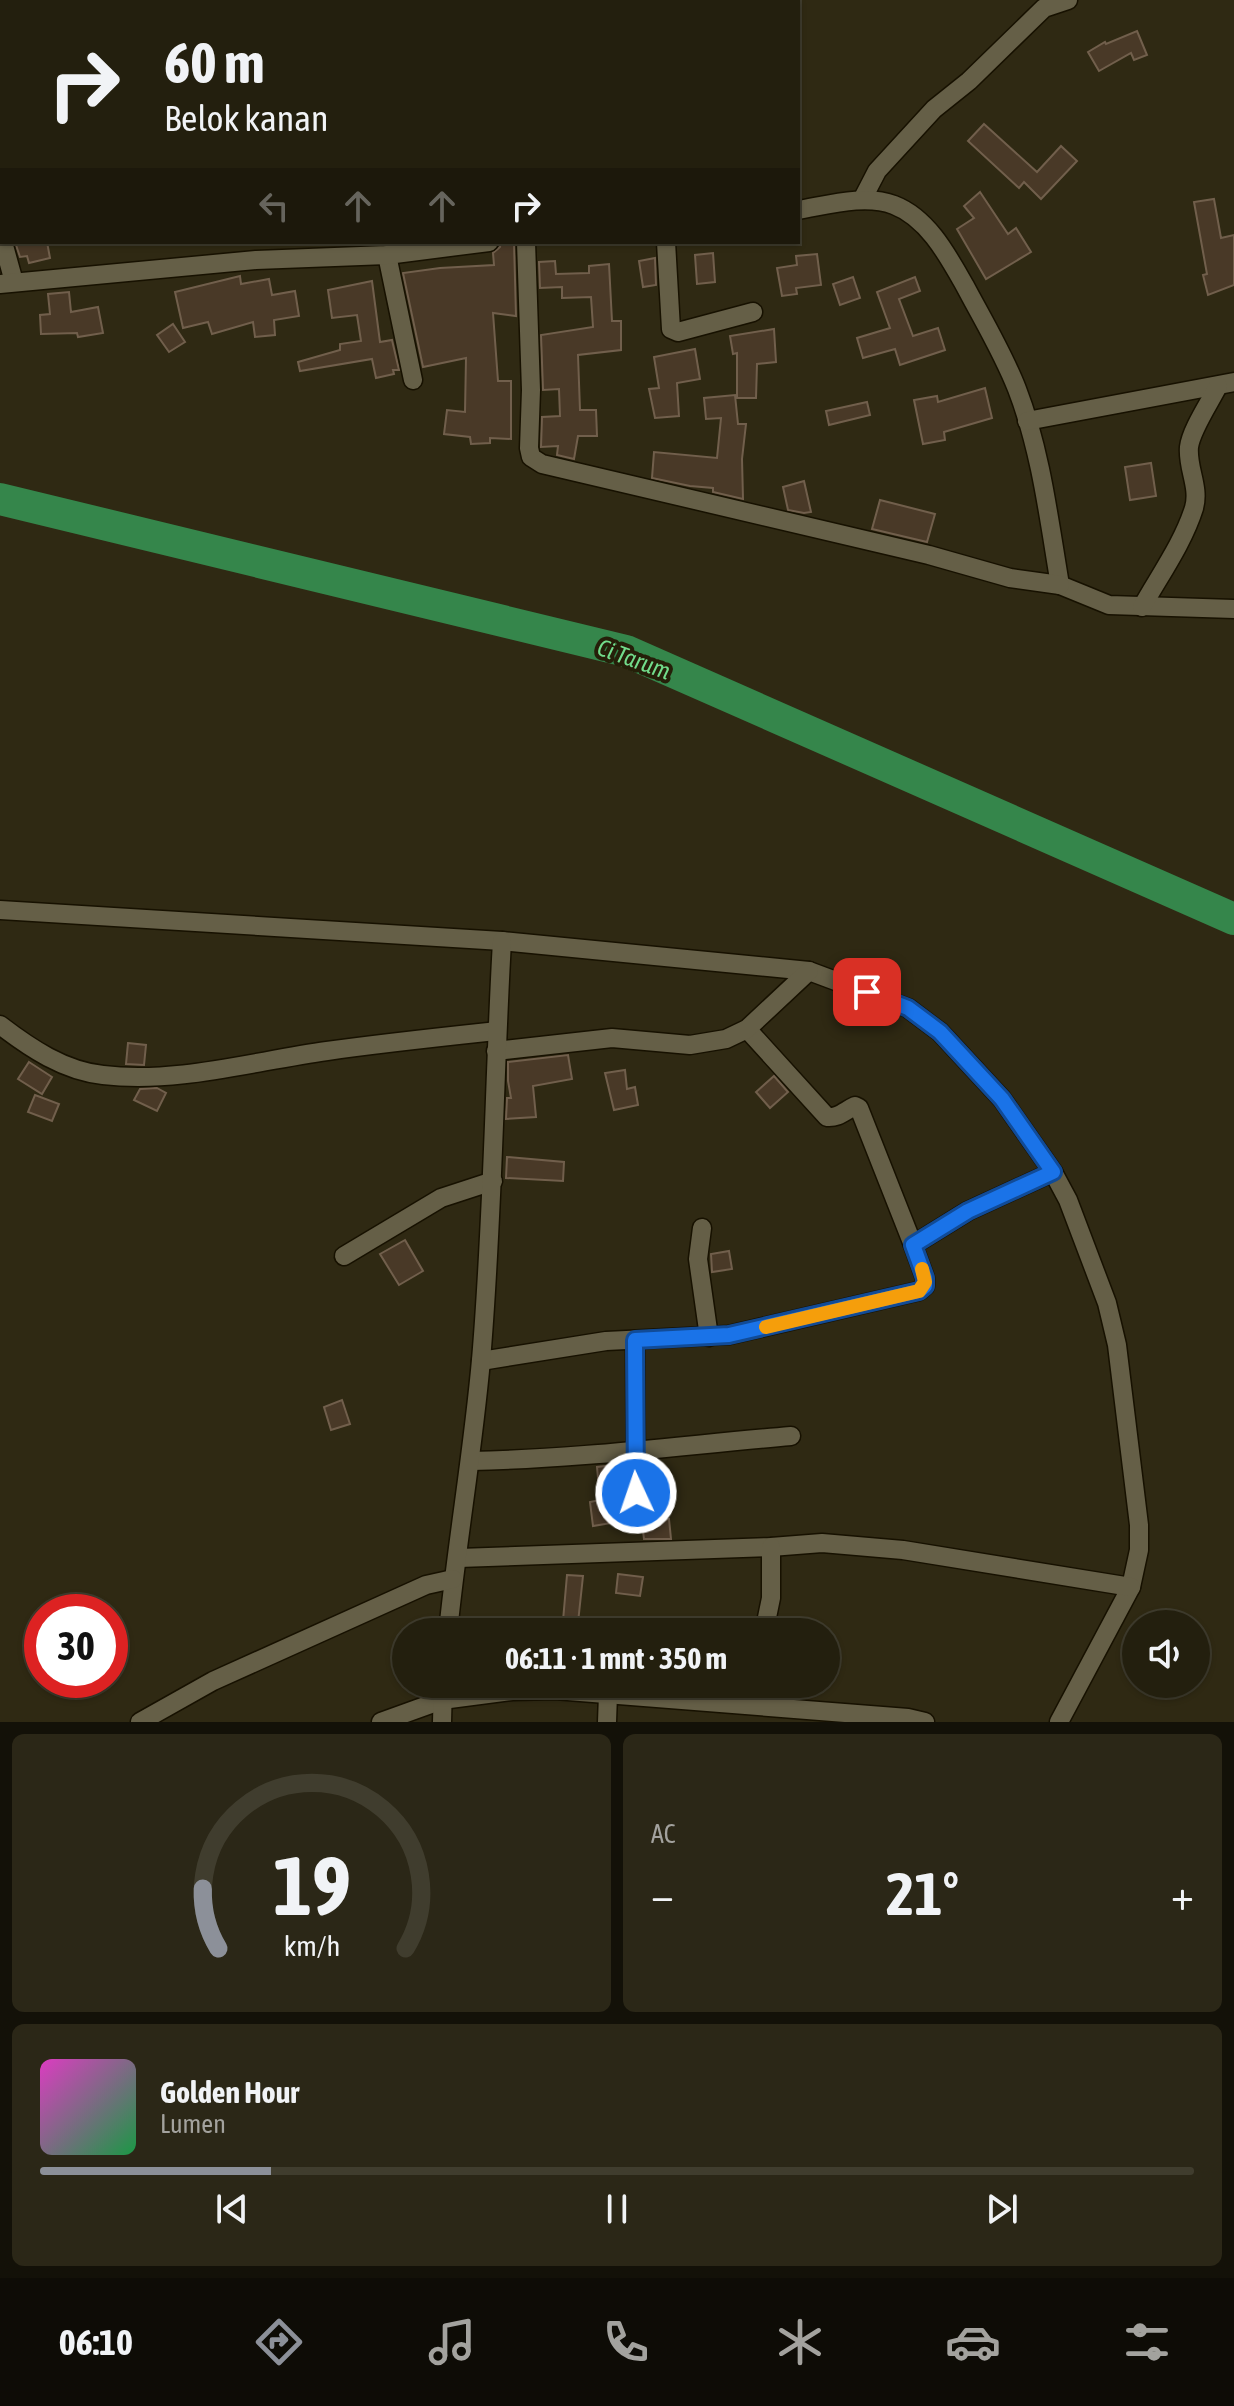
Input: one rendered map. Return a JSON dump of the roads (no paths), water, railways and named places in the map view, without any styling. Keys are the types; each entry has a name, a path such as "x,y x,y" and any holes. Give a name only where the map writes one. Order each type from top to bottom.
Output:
{"street":[{"path":"862,200 877,171 934,109 969,81 1044,8 1068,0"},
{"path":"800,210 862,200 892,204 912,214 930,232 955,269 1017,389 1033,440 1060,585"},
{"path":"2,244 7,283 256,260 310,250 387,255 473,244"},
{"path":"526,244 531,390 529,448 531,457 542,464 929,555 1010,578 1060,585 1109,605 1234,609"},
{"path":"666,244 671,329 678,332 753,312"},
{"path":"387,255 413,380"},
{"path":"1027,421 1226,384"},
{"path":"1142,607 1182,537 1194,507 1196,489 1190,465 1190,441 1226,384"},
{"path":"0,910 502,941 809,971 908,1008 928,1020 1002,1099 1053,1172 1068,1200 1107,1303 1117,1345 1139,1525 1139,1550 1131,1587 1059,1722"},
{"path":"449,1618 481,1361 493,1181 502,941"},
{"path":"496,1051 612,1038 690,1045 726,1039 747,1029 809,971"},
{"path":"0,1025 64,1066 103,1075 154,1076 497,1031"},
{"path":"481,1361 606,1341 729,1335 919,1291 925,1286 913,1245 859,1108 855,1106 837,1118 827,1117 747,1029"},
{"path":"913,1245 968,1211 1053,1172"},
{"path":"344,1256 441,1198 493,1181"},
{"path":"702,1228 698,1259 709,1337"},
{"path":"635,1340 636,1493"},
{"path":"471,1461 634,1451 791,1436"},
{"path":"459,1558 822,1543 903,1550 1131,1587"},
{"path":"767,1618 771,1598 771,1547"},
{"path":"140,1722 227,1674 426,1585 453,1579"},
{"path":"381,1722 431,1698"},
{"path":"442,1722 443,1698"},
{"path":"607,1722 608,1698"},
{"path":"672,1698 753,1703 925,1722"},
{"path":"753,1703 754,1698"}],"waterway":[{"name":"Ci Tarum","path":"0,499 626,651 1234,919"}]}
